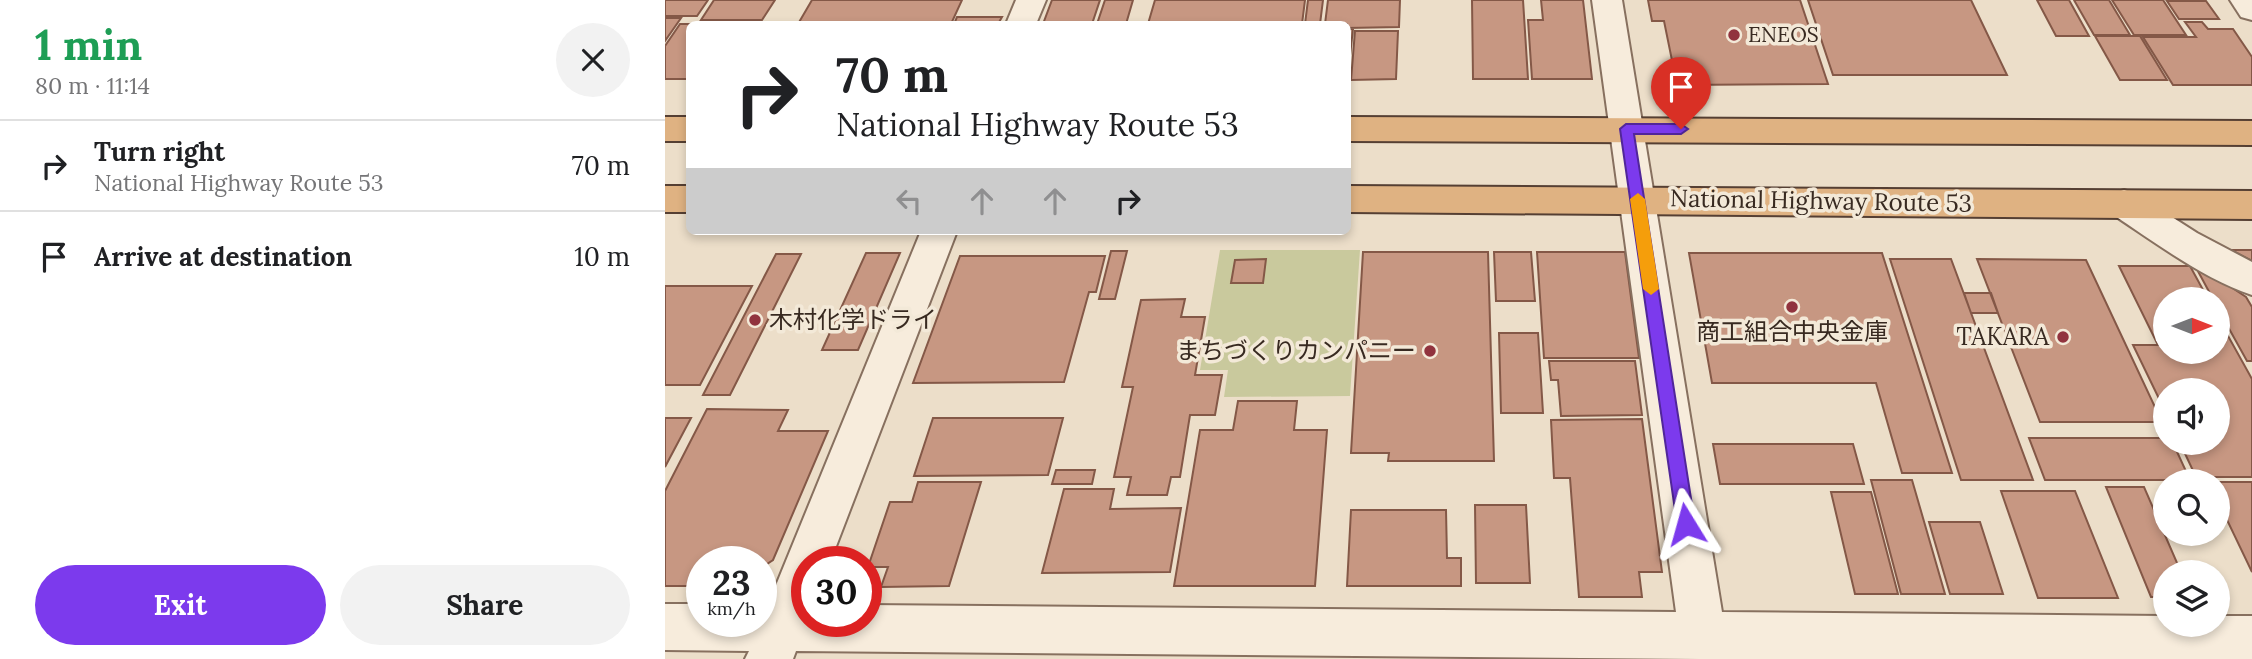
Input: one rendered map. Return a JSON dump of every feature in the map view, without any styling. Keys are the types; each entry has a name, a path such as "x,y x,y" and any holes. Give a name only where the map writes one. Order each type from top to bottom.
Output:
{"highway":[{"path":"665,129 686,129"},
{"path":"1351,129 2252,133"},
{"path":"665,199 686,199"},
{"name":"National Highway Route 53","path":"1351,199 2252,205"}],"street":[{"path":"1022,21 1031,0"},
{"path":"1608,0 1703,637"},
{"path":"2245,0 2252,10"},
{"path":"2124,204 2185,243 2252,280"},
{"path":"814,546 937,235"},
{"path":"775,643 791,603"},
{"path":"665,627 775,643 1703,637 2252,640"}],"green space":[{"path":"1220,250 1360,250 1350,396 1224,397 1228,370 1200,370"}],"building":[{"path":"665,0 708,0 697,16 665,16"},
{"path":"714,0 775,0 762,20 701,20"},
{"path":"812,0 962,0 952,21 800,21"},
{"path":"1052,0 1100,0 1093,21 1044,21"},
{"path":"1105,0 1133,0 1127,21 1098,21"},
{"path":"1155,0 1305,0 1302,21 1149,21"},
{"path":"1308,0 1323,0 1320,21 1305,21"},
{"path":"1328,0 1400,0 1399,27 1351,28 1351,21 1325,21"},
{"path":"1472,0 1523,0 1528,79 1473,79"},
{"path":"1541,0 1583,0 1592,79 1532,79 1528,20 1543,20"},
{"path":"1648,0 1800,0 1828,84 1677,85 1664,21 1652,21"},
{"path":"1808,0 1971,0 2007,75 1833,75"},
{"path":"2037,0 2069,0 2089,36 2056,36"},
{"path":"2074,0 2109,0 2130,35 2094,35"},
{"path":"2112,0 2163,0 2186,35 2134,35"},
{"path":"2167,1 2206,1 2219,19 2179,19"},
{"path":"957,17 1002,17 1000,21 955,21"},
{"path":"665,18 681,18 665,41"},
{"path":"2185,22 2202,22 2208,29 2233,29 2252,57 2252,85 2173,85 2143,37 2196,37"},
{"path":"680,24 686,24 686,79 665,79 665,46"},
{"path":"1355,31 1398,31 1396,79 1351,80"},
{"path":"2095,36 2140,36 2167,80 2120,80"},
{"path":"2231,250 2252,250 2252,261"},
{"path":"1111,251 1127,251 1115,299 1099,299"},
{"path":"1363,252 1488,252 1494,461 1388,461 1389,453 1351,453"},
{"path":"1494,252 1531,252 1535,301 1496,301"},
{"path":"1537,252 1625,252 1639,358 1544,358"},
{"path":"866,253 900,253 858,350 822,350"},
{"path":"1689,253 1882,253 1952,473 1902,473 1876,383 1712,383"},
{"path":"776,254 801,254 730,395 703,395"},
{"path":"960,256 1105,256 1096,292 1089,292 1064,382 913,383"},
{"path":"1266,259 1263,283 1231,283 1235,260"},
{"path":"1890,259 1951,259 2033,480 1961,480"},
{"path":"1977,259 2086,260 2153,403 2153,422 2040,422"},
{"path":"2193,262 2246,297 2252,307 2252,361 2247,361 2230,330 2230,287 2207,287"},
{"path":"2119,266 2190,266 2201,287 2153,287 2153,335"},
{"path":"665,286 752,286 700,385 665,385"},
{"path":"1964,293 1991,293 1998,313 1971,313"},
{"path":"1185,299 1181,317 1205,317 1195,375 1222,375 1215,415 1190,415 1180,477 1171,477 1167,495 1127,495 1131,477 1114,477 1133,387 1122,387 1141,300"},
{"path":"1499,333 1538,333 1543,413 1501,413"},
{"path":"2230,339 2252,379 2252,477 2230,477 2230,469 2192,469 2186,455 2230,455 2230,378 2153,378 2153,386 2133,345 2153,345 2153,364 2230,364"},
{"path":"1549,361 1635,361 1642,415 1561,416 1558,380 1551,380"},
{"path":"1238,401 1297,401 1294,430 1327,430 1315,586 1174,586 1200,430 1233,430"},
{"path":"707,409 788,410 778,431 828,431 777,551 777,546 686,546 686,586 665,586 665,491"},
{"path":"665,418 691,418 665,467"},
{"path":"933,418 1063,418 1048,475 914,476"},
{"path":"1642,419 1662,572 1639,572 1642,597 1579,597 1570,478 1554,478 1551,420"},
{"path":"2029,438 2153,438 2153,455 2179,455 2185,469 2153,469 2153,480 2045,480"},
{"path":"1713,444 1853,444 1864,484 1720,484"},
{"path":"1056,470 1095,470 1092,484 1052,484"},
{"path":"1871,480 1912,480 1945,594 1901,594"},
{"path":"918,482 981,482 949,586 882,587 888,567 882,567 882,546 875,546 890,502 912,502"},
{"path":"2230,482 2252,482 2252,572 2230,526"},
{"path":"2106,487 2144,487 2153,508 2153,546 2170,546 2176,560 2153,560 2151,597"},
{"path":"1064,489 1114,489 1110,509 1181,508 1170,572 1042,573"},
{"path":"2001,491 2075,491 2118,598 2038,598"},
{"path":"1831,492 1871,492 1898,594 1855,594"},
{"path":"1475,505 1526,505 1530,583 1476,583"},
{"path":"1351,510 1446,510 1447,558 1461,558 1461,586 1347,586"},
{"path":"1929,522 1980,522 2003,594 1950,594"}],"slow traffic":[{"path":"1638,199 1651,289"}],"place":[{"name":"ENEOS","path":"1734,35"},
{"name":"商工組合中央金庫","path":"1792,307"},
{"name":"木村化学ドライ","path":"755,320"},
{"name":"TAKARA","path":"2063,337"},
{"name":"まちづくりカンパニー","path":"1430,351"}],"route":[{"path":"1681,129 1626,129 1686,524"}]}
